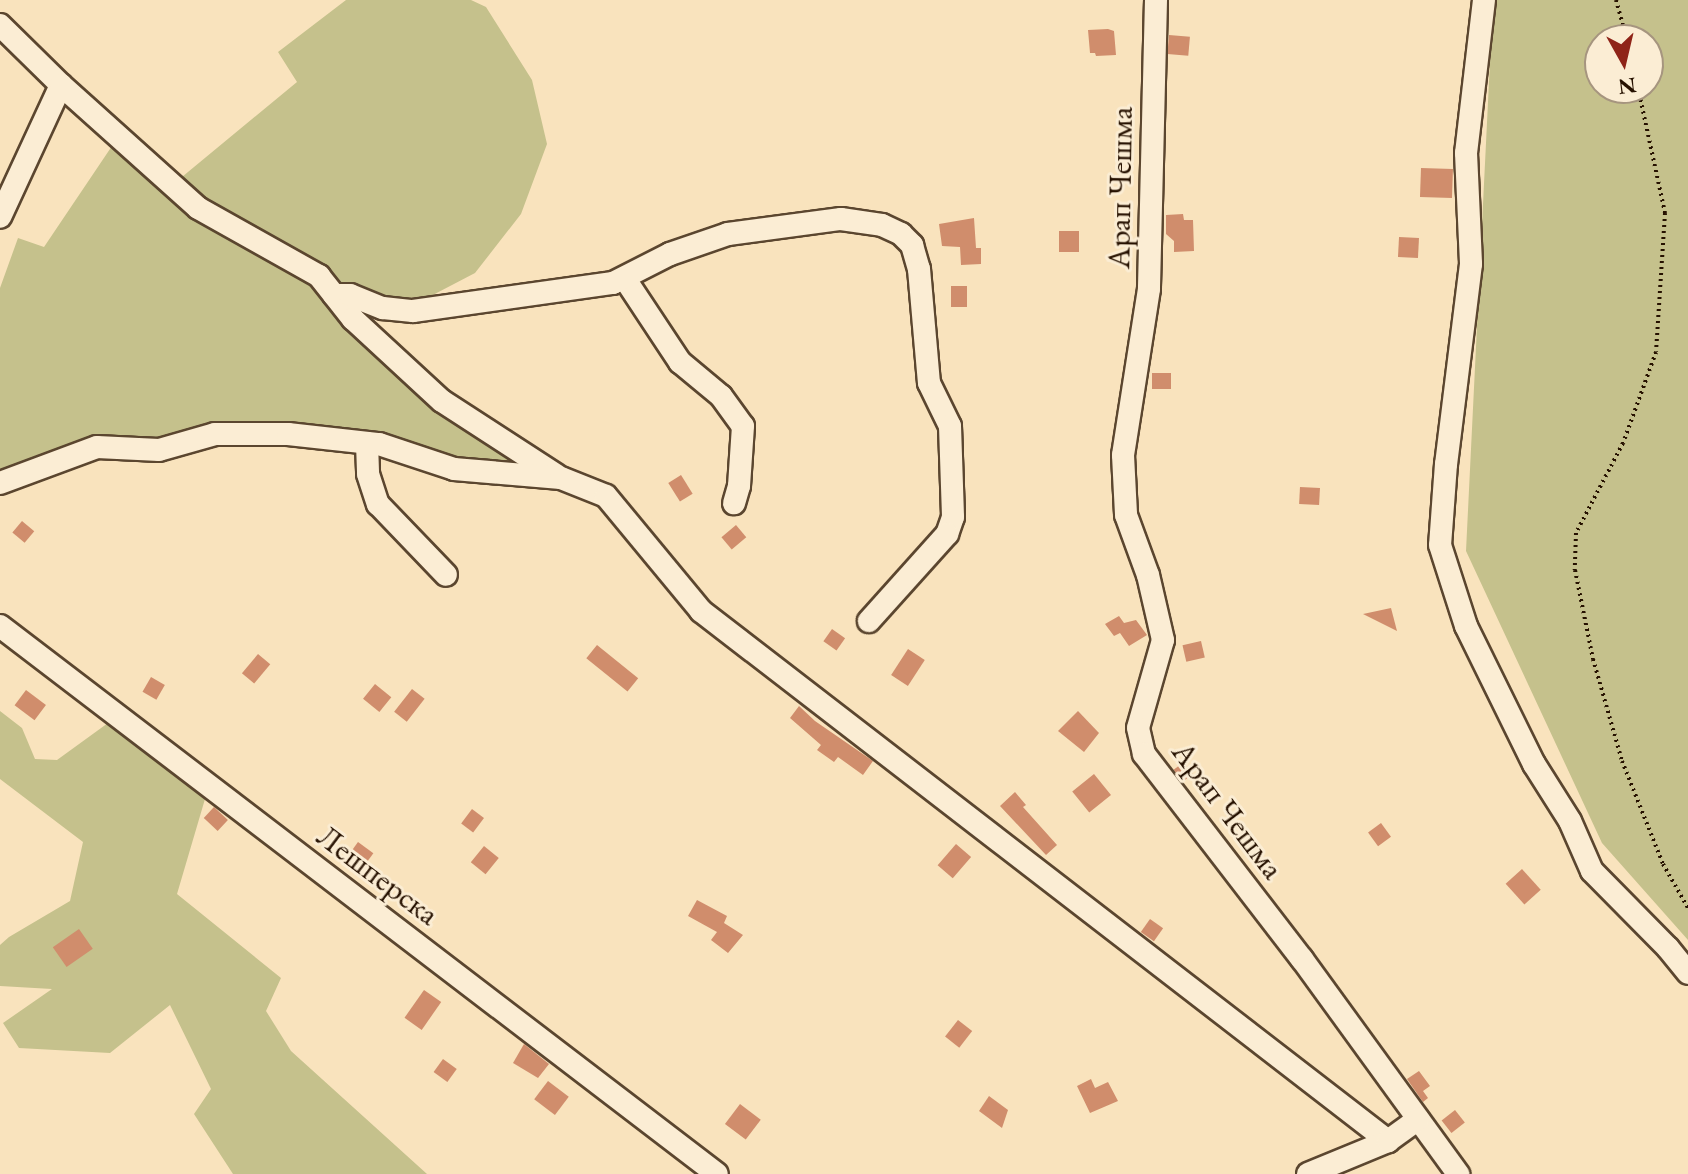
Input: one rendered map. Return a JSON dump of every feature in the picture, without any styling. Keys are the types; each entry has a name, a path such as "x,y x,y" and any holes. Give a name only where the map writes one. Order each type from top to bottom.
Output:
{"street":[{"name":"Арап Чешма","path":"1156,0 1149,289 1123,455 1126,515 1148,575 1163,640 1138,728 1144,754 1302,959 1458,1174"},
{"path":"1484,0 1466,153 1471,264 1446,464 1440,545 1466,626 1534,764 1570,821 1592,871 1668,948 1688,973"},
{"path":"0,25 61,85 198,208 319,276 353,319 442,401 561,478 606,496 701,611 1388,1141"},
{"path":"0,217 61,85"},
{"path":"334,295 350,295 383,308 413,311 625,279 670,254 728,234 841,219 882,225 901,234 912,245 919,269 929,383 950,426 953,517 947,534 869,621"},
{"path":"625,279 680,362 721,396 743,426 739,486 734,503"},
{"path":"0,483 97,447 159,450 215,434 288,434 367,443 454,469 561,478"},
{"path":"367,443 368,474 378,504 446,575"},
{"name":"Лешперска","path":"0,626 717,1174"},
{"path":"1308,1174 1388,1141 1418,1119"}],"path":[{"path":"1616,0 1623,24"},
{"path":"1641,104 1665,213 1656,352 1623,443 1576,533 1575,570 1593,659 1622,761 1663,864 1688,908"}],"shaded area":[{"path":"346,0 471,0 486,7 532,80 547,144 521,214 475,273 429,297 388,299 321,277 353,319 561,478 288,434 97,447 0,483 0,288 18,238 44,247 112,146 165,191 297,82 278,52"},
{"path":"1493,0 1688,0 1688,940 1602,843 1466,551"},
{"path":"0,711 22,728 35,759 57,760 108,723 205,799 177,894 281,978 266,1011 291,1051 427,1174 233,1174 194,1114 211,1089 170,1005 110,1053 19,1048 3,1023 52,989 0,986 0,945 70,901 83,842 0,779"}],"building":[{"path":"1088,30 1114,31 1116,55 1096,56 1090,53"},
{"path":"1169,35 1190,37 1188,56 1167,54"},
{"path":"1421,168 1453,169 1452,198 1420,197"},
{"path":"1183,214 1184,220 1193,220 1194,251 1174,252 1174,241 1166,234 1166,215"},
{"path":"974,218 976,248 981,248 981,264 961,265 960,247 942,246 939,224"},
{"path":"1059,231 1079,231 1079,252 1059,252"},
{"path":"1399,237 1419,238 1418,258 1398,257"},
{"path":"951,286 967,286 967,307 951,307"},
{"path":"1152,373 1171,373 1171,389 1152,389"},
{"path":"681,475 693,494 680,502 668,483"},
{"path":"1300,487 1320,488 1319,505 1299,504"},
{"path":"22,521 34,531 25,543 12,532"},
{"path":"736,525 746,537 732,549 721,537"},
{"path":"1391,608 1397,631 1363,614"},
{"path":"1119,616 1124,623 1136,620 1147,635 1129,646 1120,633 1114,636 1105,624"},
{"path":"832,629 845,638 837,650 823,641"},
{"path":"1201,641 1205,658 1186,662 1182,645"},
{"path":"597,645 638,678 627,692 586,658"},
{"path":"908,649 925,660 908,686 891,675"},
{"path":"258,654 270,664 254,683 242,673"},
{"path":"151,677 165,685 156,700 142,692"},
{"path":"375,684 391,697 379,712 363,699"},
{"path":"412,689 425,699 407,722 394,712"},
{"path":"26,690 46,705 35,720 15,705"},
{"path":"799,706 815,721 873,761 863,775 838,757 834,762 817,750 821,745 790,718"},
{"path":"1078,711 1099,733 1084,752 1058,731"},
{"path":"1184,762 1193,774 1183,782 1174,770"},
{"path":"1094,774 1111,795 1089,813 1072,792"},
{"path":"1015,792 1026,805 1023,807 1057,845 1046,855 1000,806"},
{"path":"214,807 228,820 218,831 204,818"},
{"path":"472,809 484,818 473,832 461,823"},
{"path":"1381,823 1391,837 1378,846 1368,832"},
{"path":"358,842 373,853 365,865 349,854"},
{"path":"956,844 971,857 953,878 938,865"},
{"path":"484,846 499,858 486,874 471,862"},
{"path":"1522,869 1541,890 1524,905 1506,884"},
{"path":"697,900 727,916 724,923 743,935 728,953 711,940 717,932 688,916"},
{"path":"1150,919 1163,928 1154,941 1141,932"},
{"path":"79,929 93,949 67,967 53,947"},
{"path":"424,990 441,1002 422,1030 404,1018"},
{"path":"958,1020 972,1031 959,1048 945,1037"},
{"path":"524,1044 549,1064 538,1078 513,1063"},
{"path":"443,1059 457,1069 447,1082 434,1072"},
{"path":"1419,1071 1430,1086 1423,1091 1428,1098 1423,1102 1407,1079"},
{"path":"1091,1079 1095,1088 1108,1082 1118,1101 1090,1113 1077,1086"},
{"path":"548,1081 569,1097 555,1115 534,1099"},
{"path":"989,1096 1008,1110 1002,1128 979,1111"},
{"path":"740,1104 761,1120 746,1140 725,1124"},
{"path":"1455,1110 1465,1123 1451,1133 1442,1120"}]}
